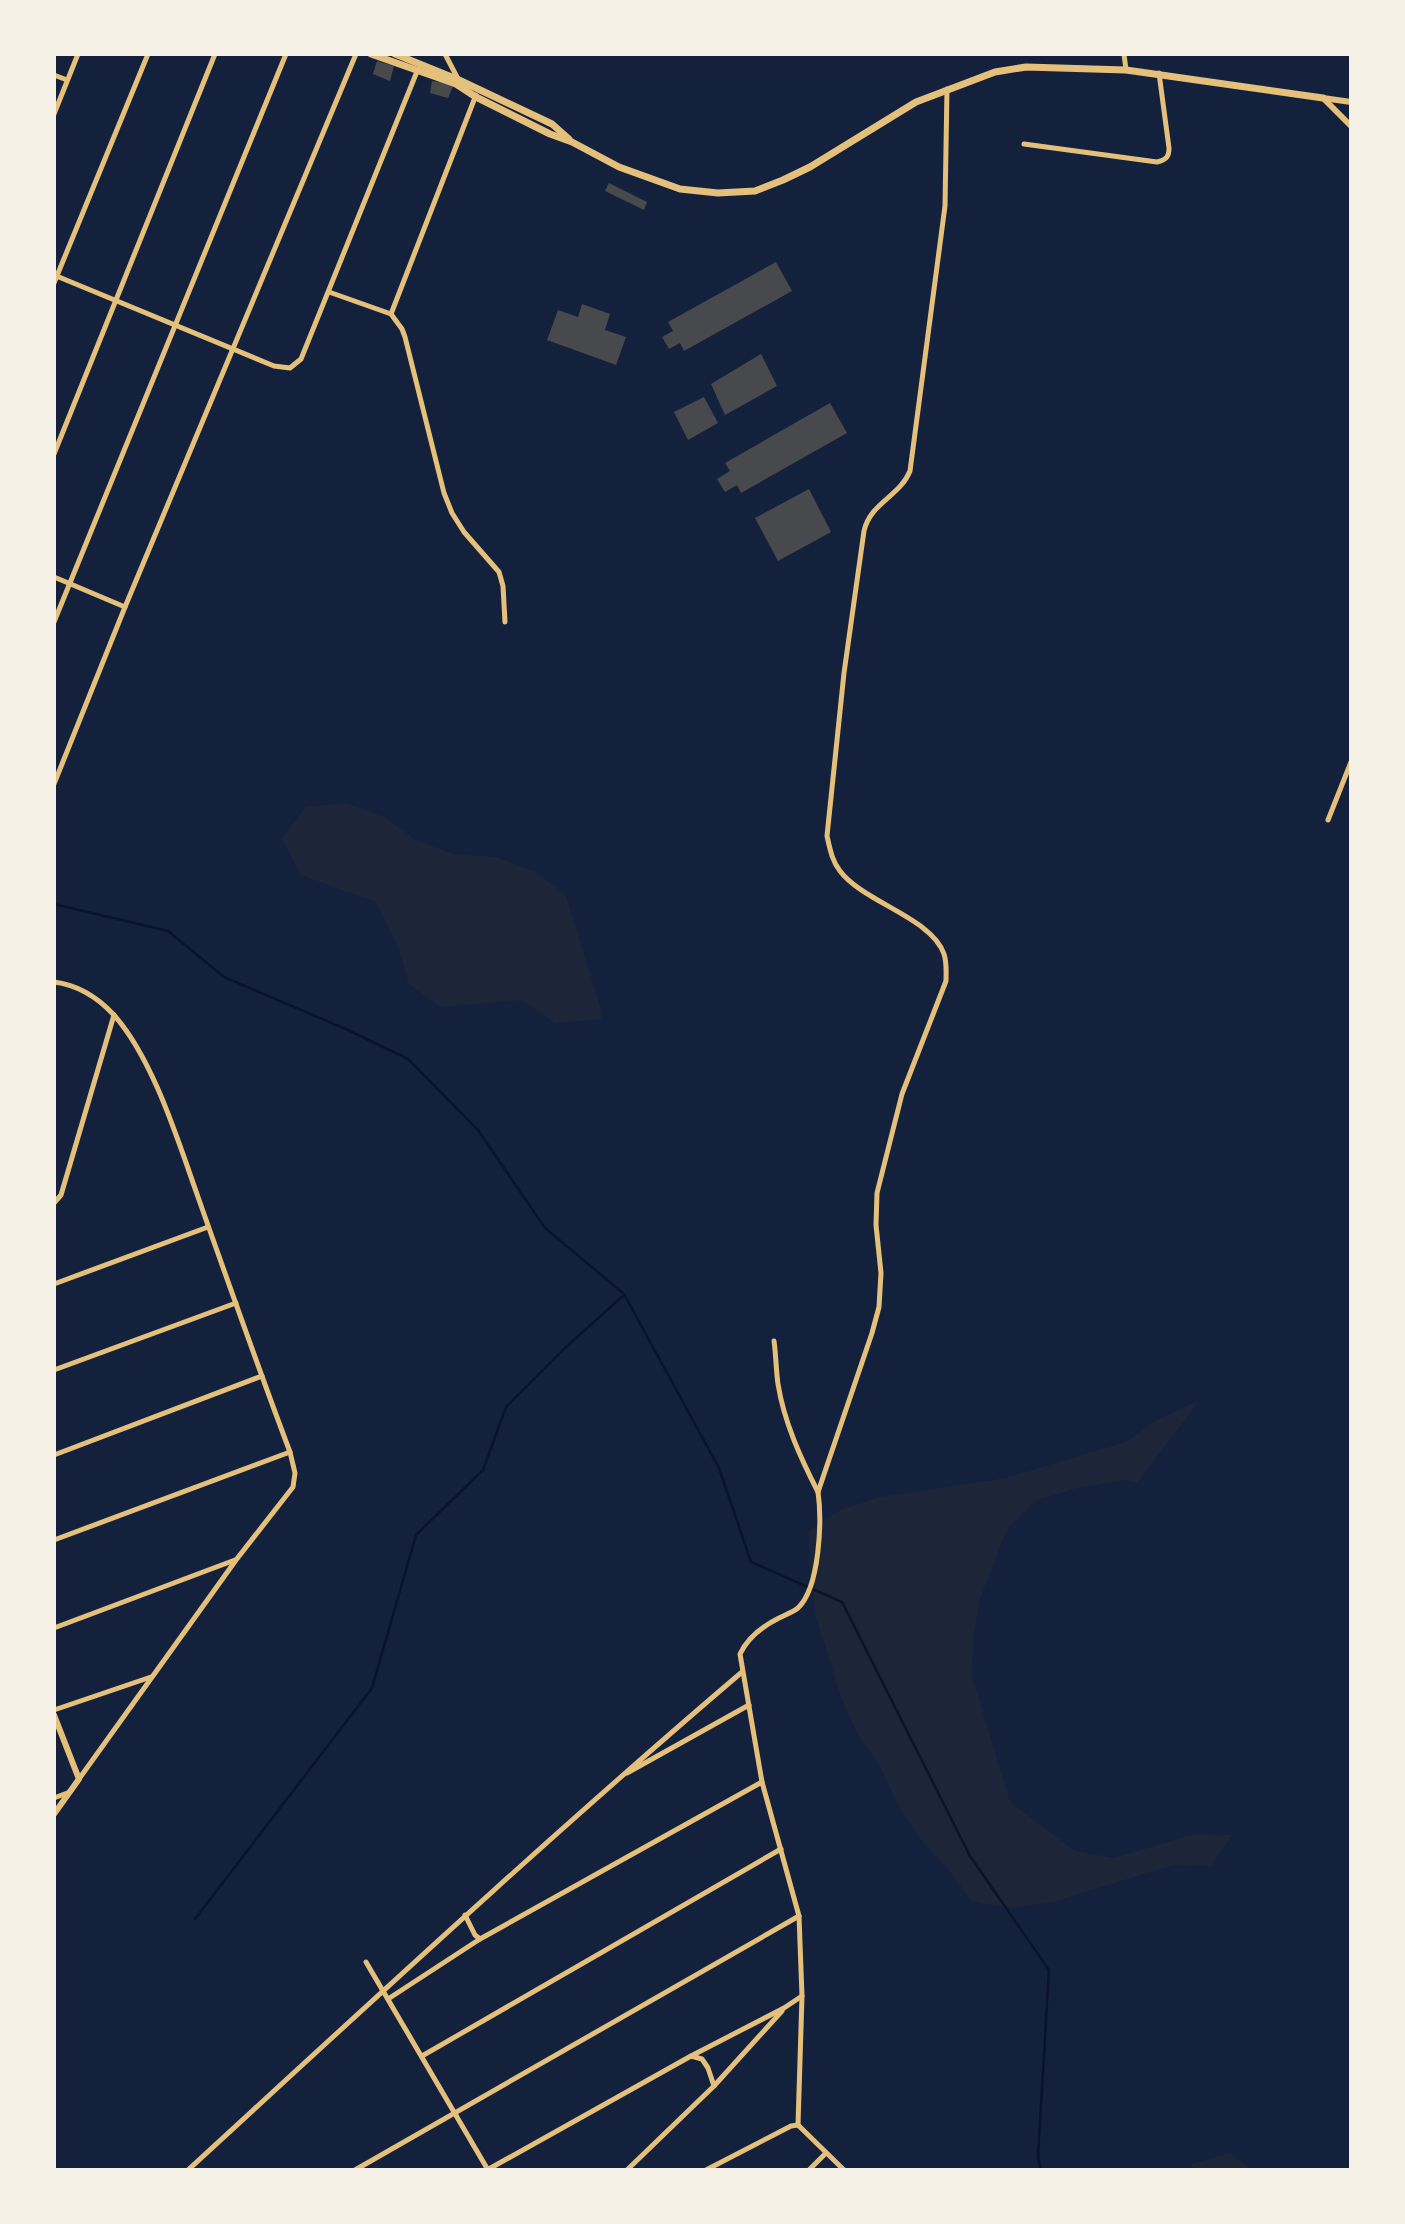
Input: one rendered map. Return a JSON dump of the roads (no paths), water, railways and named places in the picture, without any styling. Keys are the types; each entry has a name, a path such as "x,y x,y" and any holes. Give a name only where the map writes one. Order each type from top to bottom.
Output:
{"main road":[{"path":"371,54 419,67 457,82 550,134 572,142 619,167 680,190 718,193 755,191 810,167 916,102 995,72 1026,67 1159,73 1323,98"},
{"path":"395,54 419,67"}],"street":[{"path":"54,114 78,54"},
{"path":"54,283 148,54"},
{"path":"54,454 215,54"},
{"path":"54,622 286,54"},
{"path":"54,784 356,54"},
{"path":"445,54 457,82"},
{"path":"1124,54 1126,70"},
{"path":"56,275 283,369 290,368 301,359 419,67"},
{"path":"1024,144 1157,162 1164,160 1169,155 1170,148 1159,73"},
{"path":"54,75 67,80"},
{"path":"818,1492 879,1307 881,1273 876,1225 877,1193 884,1162 902,1094 946,981 947,965 940,945 917,923 858,888 841,872 831,856 827,836 844,673 866,520 902,485 910,471 945,206 947,88"},
{"path":"391,314 477,93"},
{"path":"1323,98 1351,102"},
{"path":"1323,98 1351,126"},
{"path":"329,292 391,314 402,329 444,493 464,533 499,572 503,586 505,622"},
{"path":"54,577 125,607"},
{"path":"1328,820 1351,762"},
{"path":"1344,783 1351,791"},
{"path":"54,982 68,984 92,995 114,1015 149,1072 173,1128 290,1452 295,1473 293,1487 236,1560 54,1814"},
{"path":"54,1203 61,1195 114,1015"},
{"path":"54,1284 208,1227"},
{"path":"54,1370 236,1303"},
{"path":"774,1341 779,1387 788,1420 802,1460 818,1492 821,1515 818,1550 807,1595 797,1609 765,1625 740,1654 762,1782 799,1916 802,1996 798,2125 844,2170"},
{"path":"54,1455 262,1376"},
{"path":"54,1540 290,1452"},
{"path":"54,1628 236,1560"},
{"path":"188,2170 383,1989 615,1780 742,1672"},
{"path":"79,1779 54,1713 151,1677"},
{"path":"615,1780 749,1705"},
{"path":"388,1999 480,1939 762,1782"},
{"path":"54,1798 70,1792"},
{"path":"422,2056 781,1849"},
{"path":"465,1915 475,1936 480,1939"},
{"path":"355,2170 799,1916"},
{"path":"366,1962 488,2170 691,2056 785,2008 802,1996"},
{"path":"627,2170 714,2086 785,2008"},
{"path":"691,2056 702,2059 714,2086"},
{"path":"706,2170 791,2126 798,2125"},
{"path":"809,2170 826,2153"}],"waterway":[{"path":"54,904 168,931 224,977 408,1059 478,1130 545,1228 624,1294 719,1468 751,1562 842,1602 970,1856 1049,1970 1038,2157 1041,2170"},
{"path":"195,1919 372,1688 416,1535 483,1470 506,1407 566,1347 624,1295"}]}
